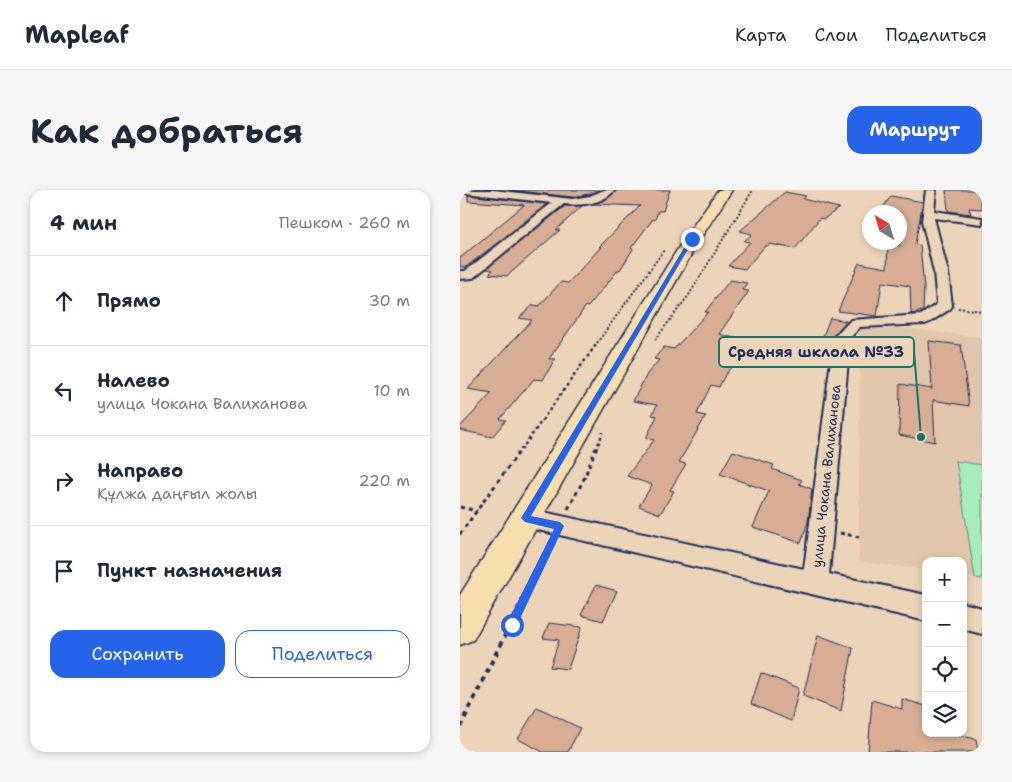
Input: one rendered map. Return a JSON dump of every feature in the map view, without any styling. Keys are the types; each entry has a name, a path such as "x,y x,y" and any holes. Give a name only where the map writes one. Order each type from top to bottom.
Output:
{"main road":[{"path":"460,627 692,239 725,190"}],"street":[{"path":"465,190 561,201 588,201 605,195 610,190"},
{"path":"932,190 928,221 941,272 945,306"},
{"path":"460,275 468,275 561,201"},
{"path":"929,214 982,221"},
{"name":"улица Чокана Валиханова","path":"815,583 842,337 856,323 926,319 945,306"},
{"name":"улица Чокана Валиханова","path":"525,518 922,607"},
{"path":"967,617 982,621"}],"path":[{"path":"652,344 689,295 753,190"},
{"path":"460,534 667,246"},
{"path":"945,306 982,311"},
{"path":"460,727 583,481 604,430"},
{"path":"460,507 477,510"}],"shaded area":[{"path":"860,324 982,337 982,579 967,577 967,557 922,557 922,569 859,561"}],"green space":[{"path":"956,461 982,465 982,579 975,578"}],"building":[{"path":"510,190 599,190 572,197"},
{"path":"617,190 670,190 663,211 658,211 655,220 653,219 631,248 633,249 620,270 618,270 588,307 586,306 549,359 555,359 543,380 534,379 500,419 506,420 492,437 460,430 460,427 492,393 468,389 532,320 519,318 533,305 539,306 561,282 568,283 601,247 599,247 640,206 593,204 605,200"},
{"path":"946,190 978,190 982,209 969,208 971,214 948,211"},
{"path":"785,192 806,196 803,199 839,208 824,219 820,218 795,249 770,244 765,246 745,269 728,266 750,242 744,241 752,234 740,231"},
{"path":"468,195 547,204 466,267 460,267 460,258 524,205 468,201"},
{"path":"891,196 923,202 915,244 920,245 924,288 923,311 911,314 910,286 882,282 877,316 838,311 859,263 887,268 888,250 907,250 907,205 885,205"},
{"path":"565,206 582,206 556,230 560,230 507,276 489,274 493,270 486,269"},
{"path":"730,280 747,283 742,290 749,291 719,334 751,342 725,375 719,387 711,385 697,414 706,416 679,462 686,464 670,490 674,491 660,514 639,506 652,485 627,476 654,440 646,438 657,416 652,415 657,405 633,401 647,374 659,360 654,359 664,347 674,349 708,312 705,312"},
{"path":"830,318 846,321 833,336 831,346 821,363 814,359"},
{"path":"929,341 961,345 969,406 933,400 935,442 899,435 900,384 932,389"},
{"path":"733,451 774,465 772,469 802,480 799,484 812,489 808,522 801,543 753,527 769,491 720,474"},
{"path":"596,585 617,591 603,621 581,615"},
{"path":"549,623 582,627 568,669 550,667 559,640 543,638"},
{"path":"818,635 853,648 841,711 803,696"},
{"path":"761,673 799,688 791,721 751,704"},
{"path":"902,699 922,705 922,737 967,737 976,739 978,752 868,752 872,700 902,709"},
{"path":"537,707 580,728 568,752 543,752 518,739"}],"place":[{"name":"Средняя шклола №33","path":"921,437"}],"route":[{"path":"512,625 560,526 525,518 692,239"}]}
